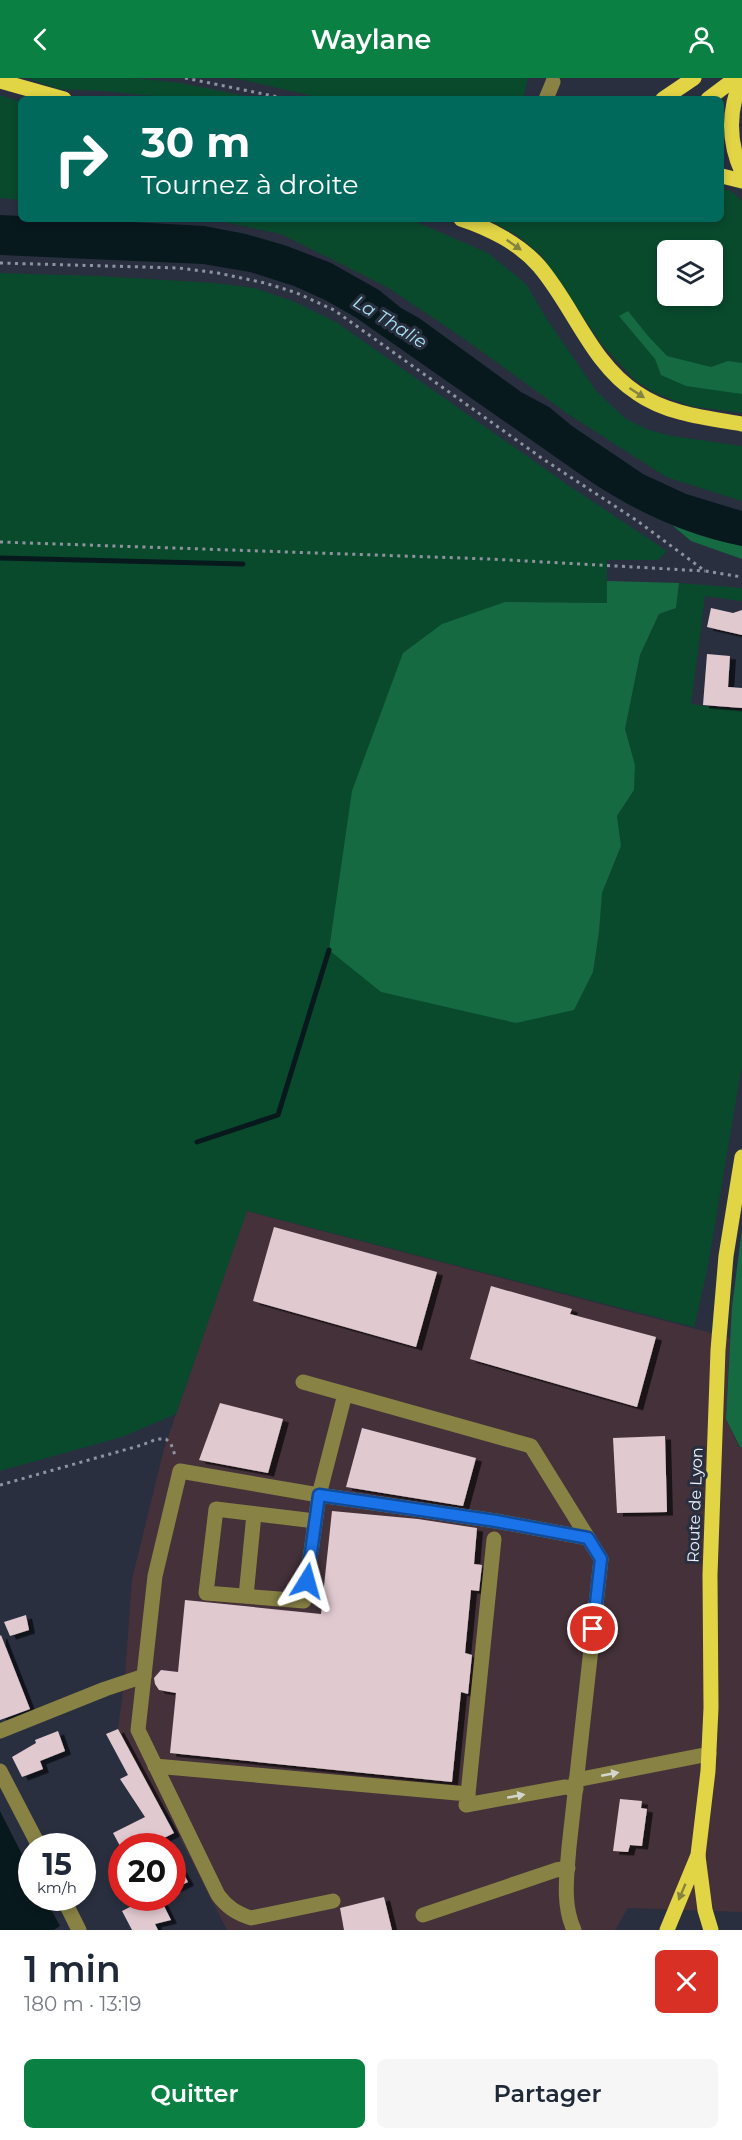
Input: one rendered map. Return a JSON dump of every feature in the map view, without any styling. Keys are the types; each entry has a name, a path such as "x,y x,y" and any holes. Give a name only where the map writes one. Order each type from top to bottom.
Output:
{"main road":[{"path":"667,96 693,78"},
{"path":"712,96 736,78"},
{"path":"742,79 732,114 732,137 742,172"},
{"path":"0,81 53,96"},
{"path":"724,176 742,181"},
{"path":"468,222 499,235 520,248 538,265 589,342 625,384 638,394 654,403 675,410 742,424"},
{"name":"Route de Lyon","path":"667,1930 698,1855 703,1823 709,1754 710,1575 718,1350 726,1256 742,1157"},
{"name":"Route de Lyon","path":"698,1855 705,1910 711,1930"}],"street":[{"path":"547,96 553,82"},
{"path":"303,1382 531,1446 601,1559 572,1785 566,1893 574,1930"},
{"path":"315,1521 216,1509 206,1593 304,1601 319,1495 345,1394"},
{"path":"333,1901 251,1918 238,1914 227,1906 218,1895 138,1730 155,1576 180,1471 319,1495 496,1521 588,1538"},
{"path":"246,1596 254,1514"},
{"path":"467,1800 494,1539"},
{"path":"0,1731 144,1676"},
{"path":"155,1766 467,1800 572,1785 709,1754"},
{"path":"0,1771 32,1833"},
{"path":"423,1916 556,1870 568,1868"},
{"path":"70,1911 79,1930"}],"path":[{"path":"185,78 273,96"},
{"path":"0,263 179,268 218,273 297,293 334,310 543,459 636,520 705,571"},
{"path":"0,542 490,559 705,571 742,577"},
{"path":"0,1485 157,1439 166,1439 171,1444 180,1471"}],"shaded area":[{"path":"246,1211 730,1338 726,1419 739,1447 742,1447 742,1912 628,1908 615,1930 227,1930 186,1850 186,1833 177,1833 166,1811 163,1812 118,1729 125,1676 132,1579 164,1449"}],"green space":[{"path":"28,78 134,78 181,83 245,96 152,96 57,89"},
{"path":"234,78 528,78 524,96 314,96"},
{"path":"0,95 18,101 18,200 0,198"},
{"path":"724,189 731,191 742,201 742,413 690,406 655,393 635,380 602,345 541,255 518,236 492,222 724,222"},
{"path":"224,222 417,222 488,253 526,284 548,321 597,392 626,419 649,430 672,436 742,446 742,501 666,477 568,414 463,338 387,287 281,234"},
{"path":"0,273 216,283 254,288 293,301 336,322 568,485 667,551 658,560 607,560 607,603 505,602 381,992 447,1006 593,972 602,893 621,846 617,816 634,790 635,765 625,729 640,655 659,614 676,608 679,583 742,588 742,601 705,596 691,704 742,711 742,1065 707,1271 694,1327 247,1211 176,1414 122,1437 0,1471"},
{"path":"628,311 667,356 711,367 728,361 742,363 742,394 686,386 661,375 655,359 619,316"},
{"path":"672,525 699,535 742,546 742,559 691,541"},
{"path":"607,581 679,583 676,608 659,614 640,655 625,729 635,765 634,790 617,816 621,846 602,893 593,972 574,1010 516,1023 381,992 329,950 352,791 403,653 442,624 505,602 607,603"},
{"path":"742,1229 742,1447 740,1447 726,1419 732,1307"}],"water":[{"name":"La Thalie","path":"0,215 18,216 18,222 132,222 204,226 246,234 287,246 331,263 379,290 521,392 549,407 572,426 643,474 686,494 742,511 742,546 701,535 661,520 605,491 355,317 294,286 250,272 203,264 0,255"},
{"path":"0,1811 18,1846 18,1911 52,1911 60,1926 54,1930 0,1930"}],"building":[{"path":"711,608 733,613 742,610 742,635 707,627"},
{"path":"707,654 730,656 728,687 742,688 742,708 703,705"},
{"path":"274,1227 437,1272 416,1347 253,1301"},
{"path":"491,1286 572,1309 570,1314 656,1337 637,1407 470,1359"},
{"path":"220,1403 283,1419 268,1473 199,1460"},
{"path":"362,1428 476,1458 463,1506 346,1487"},
{"path":"665,1436 667,1512 617,1513 613,1438"},
{"path":"332,1511 418,1519 477,1528 474,1564 482,1565 479,1591 471,1590 465,1653 472,1655 468,1694 461,1692 452,1782 170,1753 176,1693 159,1690 154,1678 161,1670 178,1672 185,1600 321,1614"},
{"path":"26,1615 29,1630 10,1636 4,1622"},
{"path":"0,1636 30,1709 0,1720"},
{"path":"118,1729 174,1833 113,1833 145,1817 120,1779 128,1775 106,1734"},
{"path":"58,1731 65,1751 40,1761 43,1769 22,1777 12,1757 36,1743 35,1740"},
{"path":"620,1799 642,1801 641,1808 647,1809 642,1846 630,1845 628,1852 613,1851"},
{"path":"384,1897 392,1930 344,1930 340,1908"},
{"path":"122,1911 166,1911 171,1920 155,1924 158,1930 132,1930"}],"waterway":[{"path":"0,558 243,564"},
{"path":"197,1142 278,1115 329,950"}],"route":[{"path":"307,1581 319,1495 496,1521 588,1538 601,1559 593,1629"}]}
